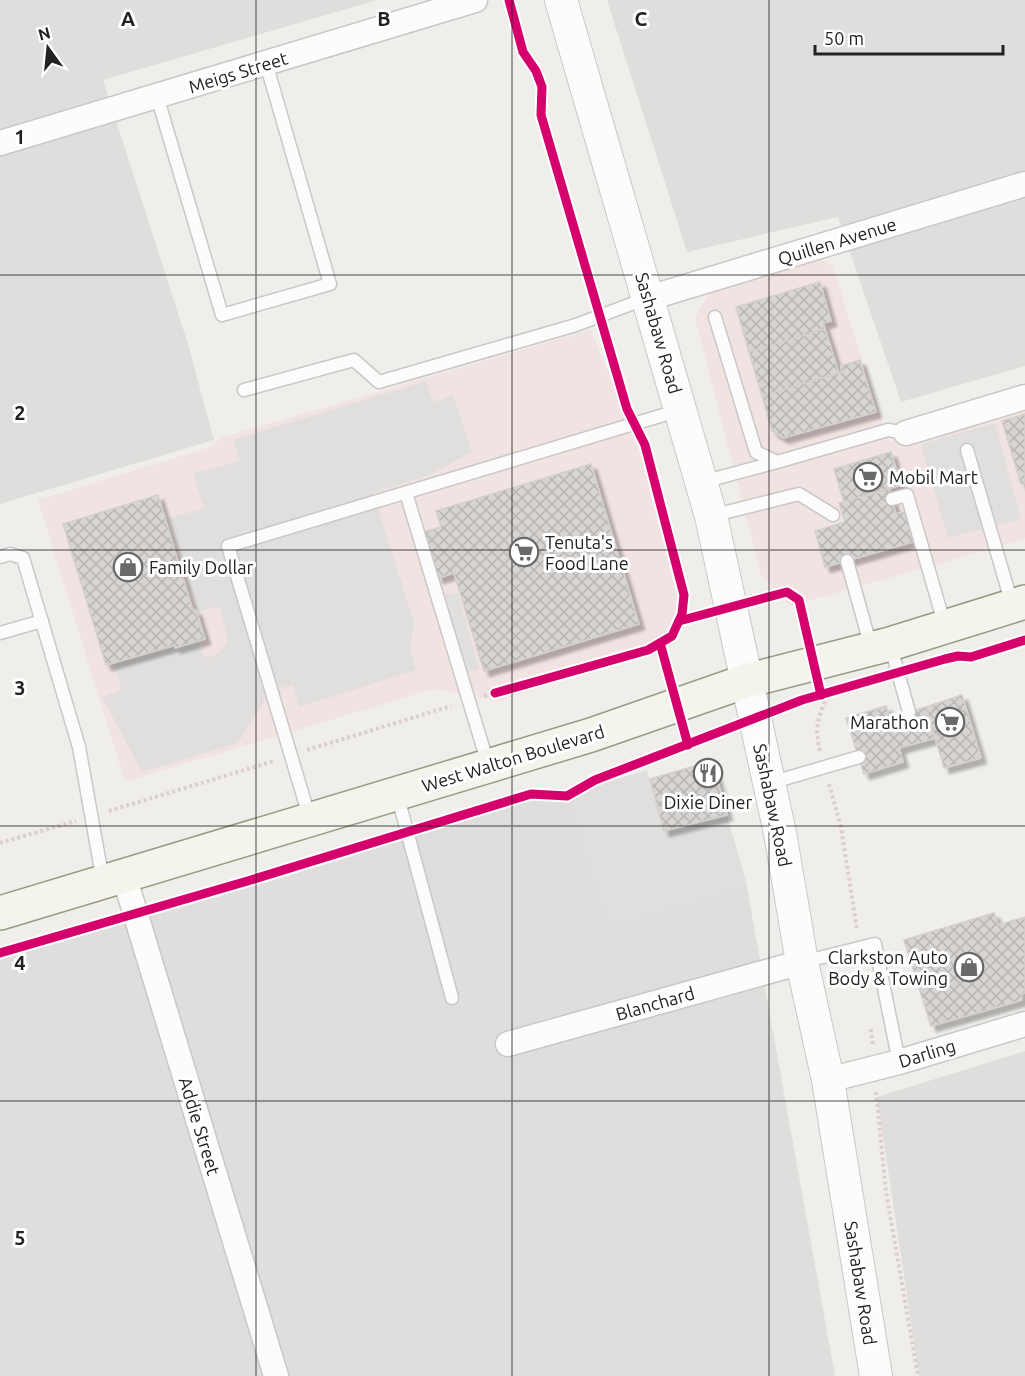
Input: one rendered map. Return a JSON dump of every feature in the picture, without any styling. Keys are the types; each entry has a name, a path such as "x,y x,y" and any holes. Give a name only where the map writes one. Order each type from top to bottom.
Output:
{"main road":[{"name":"West Walton Boulevard","path":"0,913 591,735 746,681 881,646 1019,604"}],"street":[{"name":"Meigs Street","path":"0,143 475,0"},
{"name":"Sashabaw Road","path":"561,0 711,516 769,784 787,871 802,962 828,1080 876,1376"},
{"name":"Quillen Avenue","path":"649,298 1025,184"},
{"path":"906,432 1025,397"},
{"name":"Addie Street","path":"114,879 276,1376"},
{"name":"Blanchard","path":"508,1044 802,962"},
{"name":"Darling","path":"828,1080 899,1062 1025,1024"}],"lane":[{"path":"157,96 222,315 330,284 266,63"},
{"path":"244,390 354,360 379,382 576,325 649,298"},
{"path":"715,317 756,452 777,462"},
{"path":"310,820 228,546 681,410"},
{"path":"702,483 888,430 906,432"},
{"path":"967,450 1019,604"},
{"path":"406,493 489,765"},
{"path":"711,516 799,494 837,517"},
{"path":"892,499 907,495 945,627"},
{"path":"0,558 10,554 23,558 79,747 92,816 114,879"},
{"path":"847,561 909,712"},
{"path":"0,633 42,621"},
{"path":"769,784 859,757"},
{"path":"397,794 452,998"},
{"path":"802,962 875,944 899,1062"}],"path":[{"path":"814,663 821,696 816,736 841,827 859,948"},
{"path":"0,843 506,690"},
{"path":"821,696 841,690"},
{"path":"871,1027 886,1192 918,1376"}],"shaded area":[{"path":"0,0 377,0 103,80 188,344 214,440 0,504"},
{"path":"607,0 1025,0 1025,366 901,402 838,217 687,252"},
{"path":"817,258 832,265 889,442 1025,406 1025,539 790,606 761,575 695,318 713,286"},
{"path":"590,330 646,458 681,597 682,617 676,635 660,650 498,701 433,689 125,782 38,500 213,446 220,438"},
{"path":"426,381 433,402 453,395 472,452 430,475 373,493 414,622 410,650 416,670 299,707 293,685 270,691 238,743 142,772 102,697 119,691 121,685 114,664 198,641 203,654 208,658 219,653 228,641 220,609 214,607 198,612 196,609 169,518 204,508 193,473 240,461 233,440"},
{"path":"995,423 1021,519 948,538 921,444"},
{"path":"458,593 479,669 460,674 436,596"},
{"path":"647,770 664,831 727,815 746,882 619,919 608,912 572,793"},
{"path":"572,793 608,912 619,919 746,882 835,1376 0,1376 0,957 531,794"},
{"path":"1025,1051 1025,1376 919,1376 877,1097"}],"building":[{"path":"820,282 831,321 823,323 825,329 749,352 736,307"},
{"path":"825,329 839,373 762,396 749,352"},
{"path":"860,360 876,412 783,438 772,431 762,396 842,372 841,366"},
{"path":"1025,414 1025,483 1021,484 1002,421"},
{"name":"Mobil Mart","path":"891,452 901,485 844,502 834,469"},
{"name":"Tenuta's Food Lane","path":"591,464 639,624 484,671 454,573 438,578 424,532 441,527 436,511"},
{"path":"889,489 896,514 907,512 916,541 825,567 815,531 845,522 839,503"},
{"name":"Family Dollar","path":"158,495 193,611 196,610 205,639 175,648 175,645 106,665 63,524"},
{"name":"Marathon","path":"962,695 981,758 944,768 926,707"},
{"path":"886,706 890,718 926,707 935,738 899,748 903,762 864,774 846,718"},
{"path":"712,761 727,815 664,831 650,779"},
{"name":"Clarkston Auto Body & Towing","path":"994,913 998,925 1025,917 1025,993 1021,994 1022,1000 931,1026 904,940"}],"cycle path":[{"path":"495,693 648,650 672,636 682,614 684,595 645,445 627,409 541,115 542,87 536,71 523,52 509,0"},
{"path":"679,621 787,592 799,600 821,695"},
{"path":"0,953 251,880 531,794 567,796 595,780 802,700 945,659 958,656 971,657 1025,640"},
{"path":"660,643 688,745"}],"place":[{"name":"Mobil Mart","path":"868,477"},
{"name":"Tenuta's Food Lane","path":"524,552"},
{"name":"Family Dollar","path":"128,567"},
{"name":"Marathon","path":"950,722"},
{"name":"Dixie Diner","path":"708,773"},
{"name":"Clarkston Auto Body & Towing","path":"969,967"}]}
